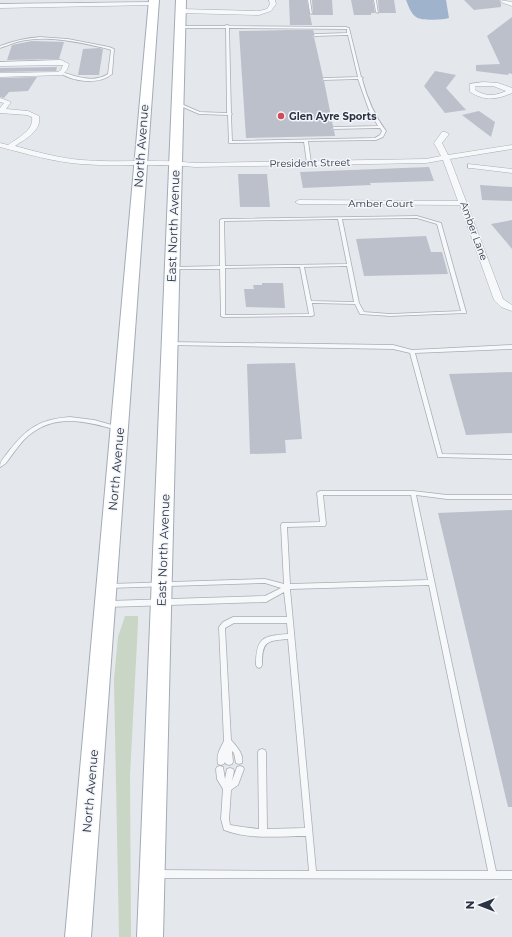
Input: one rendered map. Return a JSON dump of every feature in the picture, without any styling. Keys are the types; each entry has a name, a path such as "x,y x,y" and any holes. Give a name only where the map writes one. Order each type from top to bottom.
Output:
{"main road":[{"name":"North Avenue","path":"78,937 154,2"},
{"path":"175,162 181,6"},
{"name":"East North Avenue","path":"150,937 175,162"}],"street":[{"path":"181,6 259,13 269,10 273,4 272,0"},
{"path":"503,0 512,4"},
{"path":"0,6 154,2"},
{"path":"0,57 66,59"},
{"path":"0,75 62,73 66,70 66,59"},
{"path":"0,64 61,62 66,59"},
{"path":"479,83 502,85 511,91 496,97 484,98 472,91 472,85 479,83"},
{"path":"0,100 8,102 1,111"},
{"path":"1,111 28,113 35,116 36,120 31,132 9,147"},
{"name":"Amber Lane","path":"445,134 438,143 464,203 499,300 508,306"},
{"name":"President Street","path":"0,145 67,161 175,162 195,165 309,160 426,161 512,147"},
{"path":"471,166 512,171"},
{"name":"Amber Court","path":"299,202 464,203"}],"lane":[{"path":"309,0 311,13"},
{"path":"375,0 377,12"},
{"path":"180,26 227,26 342,27 348,29 361,78 373,114 384,131 382,136 376,139 230,142 227,26"},
{"path":"315,35 349,34"},
{"path":"0,47 18,39 65,39 113,50 110,74 103,79 75,78 62,73"},
{"path":"324,79 361,78"},
{"path":"177,104 199,113 230,114"},
{"path":"334,128 380,127"},
{"path":"306,140 309,160"},
{"path":"302,266 312,315 223,316 222,220 340,218 417,217 439,223 464,312 390,315 362,313 357,303 354,284 348,265 340,218"},
{"path":"171,268 348,265"},
{"path":"309,302 357,303"},
{"path":"169,344 393,347 412,352 512,347"},
{"path":"412,352 440,456 512,457"},
{"path":"0,465 7,459 26,434 49,422 63,419 81,419 120,429"},
{"path":"313,874 287,588 284,525 323,524 320,493 414,493 447,497 512,497"},
{"path":"414,493 493,874"},
{"path":"106,595 161,593 265,581 287,588 432,582"},
{"path":"106,595 161,593 266,599 287,588"},
{"path":"229,762 222,627 233,620 290,620"},
{"path":"259,665 261,644 267,639 291,636"},
{"path":"227,788 235,783 239,765 237,752 228,741"},
{"path":"227,788 221,779 220,766 221,753 228,741"},
{"path":"262,752 263,832"},
{"path":"230,771 227,788 225,819 227,827 242,831 309,832"},
{"path":"152,874 512,875"}],"green space":[{"path":"125,616 138,616 138,623 130,775 131,937 119,937 114,679 118,637"}],"water":[{"path":"406,0 446,0 449,18 432,20 416,17"}],"building":[{"path":"289,0 307,0 312,25 290,25"},
{"path":"312,0 332,0 333,15 313,15"},
{"path":"351,0 373,0 375,13 371,13 371,15 354,15"},
{"path":"378,0 394,0 396,13 379,13"},
{"path":"464,0 499,0 501,7 474,10"},
{"path":"512,17 512,74 509,73 508,75 476,71 476,65 500,64 487,36"},
{"path":"313,30 314,33 312,36 314,37 323,77 321,80 324,81 333,126 331,129 334,130 335,136 246,138 239,31"},
{"path":"32,41 64,42 59,59 7,60 12,45"},
{"path":"83,49 103,49 99,75 78,75"},
{"path":"57,67 56,71 0,72 0,68"},
{"path":"435,71 456,75 446,88 466,110 445,113 424,86"},
{"path":"37,77 28,91 9,92 4,98 0,97 0,78"},
{"path":"479,111 495,122 491,137 462,115"},
{"path":"429,167 434,181 370,183 371,185 303,188 300,172"},
{"path":"238,174 267,174 270,207 240,207"},
{"path":"480,185 512,187 512,201 482,200"},
{"path":"512,220 512,249 491,224"},
{"path":"426,236 431,252 442,252 448,274 364,276 356,239"},
{"path":"262,283 283,283 285,308 246,307 244,289 254,289 253,285 262,285"},
{"path":"295,363 302,439 285,440 286,453 250,454 247,364"},
{"path":"512,372 512,433 466,435 449,374"},
{"path":"512,510 512,807 508,807 438,513"}],"place":[{"name":"Glen Ayre Sports","path":"281,116"}]}
